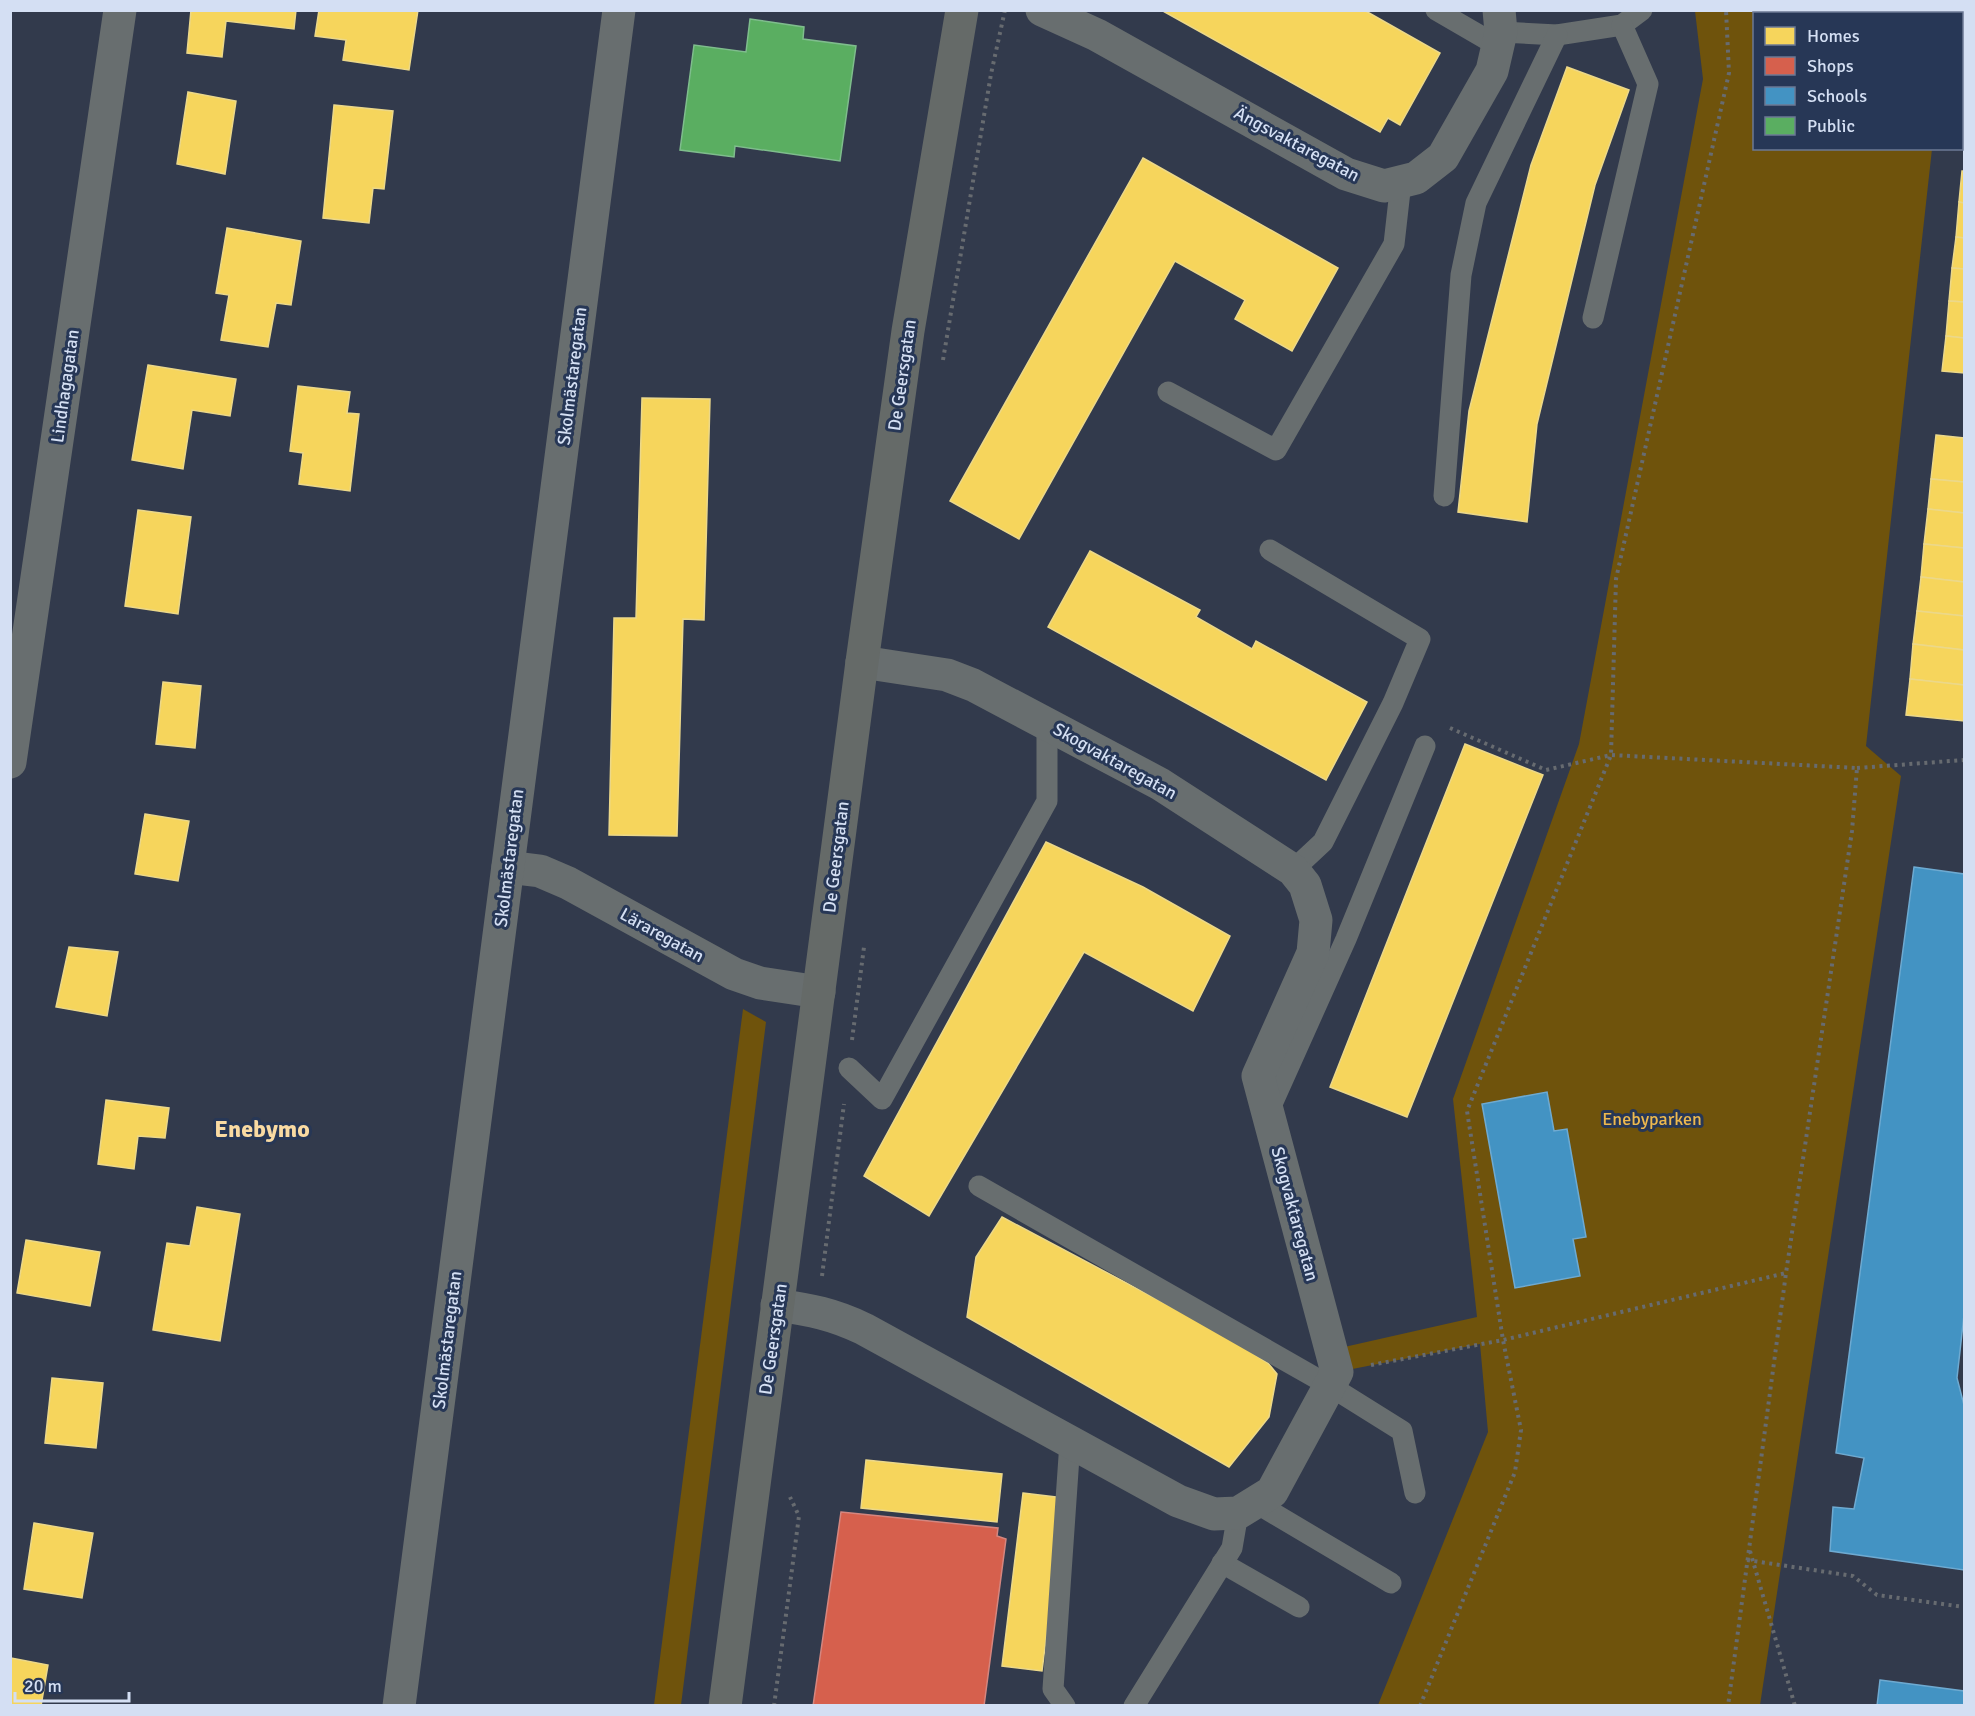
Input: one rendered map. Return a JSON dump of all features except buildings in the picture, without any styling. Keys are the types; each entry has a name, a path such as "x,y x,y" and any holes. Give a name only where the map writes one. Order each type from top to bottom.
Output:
{"main road":[{"name":"De Geersgatan","path":"725,1706 862,662 908,331 962,10"}],"street":[{"name":"Lindhagagatan","path":"10,762 120,10"},
{"name":"Skolmästaregatan","path":"399,1706 619,10"},
{"name":"Ängsvaktaregatan","path":"1042,10 1097,35 1346,174 1384,186 1416,178 1443,157 1492,71 1499,30"},
{"name":"Skogvaktaregatan","path":"862,662 948,675 973,686 1160,784 1293,870 1305,885 1316,920 1313,953 1258,1076 1334,1379"},
{"name":"Läraregatan","path":"508,867 540,871 568,884 734,974 760,982 819,992"},
{"path":"777,1305 818,1311 864,1329 1178,1501 1214,1514 1247,1508 1272,1492 1334,1379"}],"lane":[{"path":"1436,10 1499,30 1557,35 1622,25 1642,10"},
{"path":"1593,318 1648,84 1622,25"},
{"path":"1444,496 1461,275 1476,203 1557,35"},
{"path":"1168,392 1276,450 1394,244 1401,182"},
{"path":"1270,550 1420,639 1393,703 1333,824 1323,842 1293,870"},
{"path":"849,1068 882,1099 1047,801 1047,724"},
{"path":"1268,1113 1346,939 1425,746"},
{"path":"1313,953 1346,939"},
{"path":"979,1186 1334,1379 1402,1431 1415,1493"},
{"path":"1065,1706 1053,1689 1070,1442"},
{"path":"1134,1706 1232,1548 1247,1508 1390,1583"},
{"path":"1222,1563 1299,1607"}],"path":[{"path":"943,364 1005,10"},
{"path":"1420,1706 1515,1472 1521,1430 1503,1340 1467,1111 1611,755 1616,579 1729,73 1726,10"},
{"path":"1448,727 1546,770 1611,755 1857,768 1965,760"},
{"path":"1728,1706 1786,1273 1852,831 1857,768"},
{"path":"818,1311 865,937"},
{"path":"1334,1379 1786,1273"},
{"path":"774,1706 799,1516 790,1496"},
{"path":"1749,1547 1795,1706"},
{"path":"1747,1560 1853,1576 1877,1595 1965,1607"}],"green space":[{"name":"Enebyparken","path":"1695,11 1964,11 1964,42 1963,12 1753,12 1753,150 1932,150 1866,746 1901,776 1760,1705 1378,1705 1488,1432 1480,1344 1337,1372 1331,1350 1477,1317 1453,1099 1579,744 1703,79"},
{"path":"743,1009 766,1022 681,1705 654,1705"}],"district":[{"name":"Enebymo","path":"262,1129"}]}
